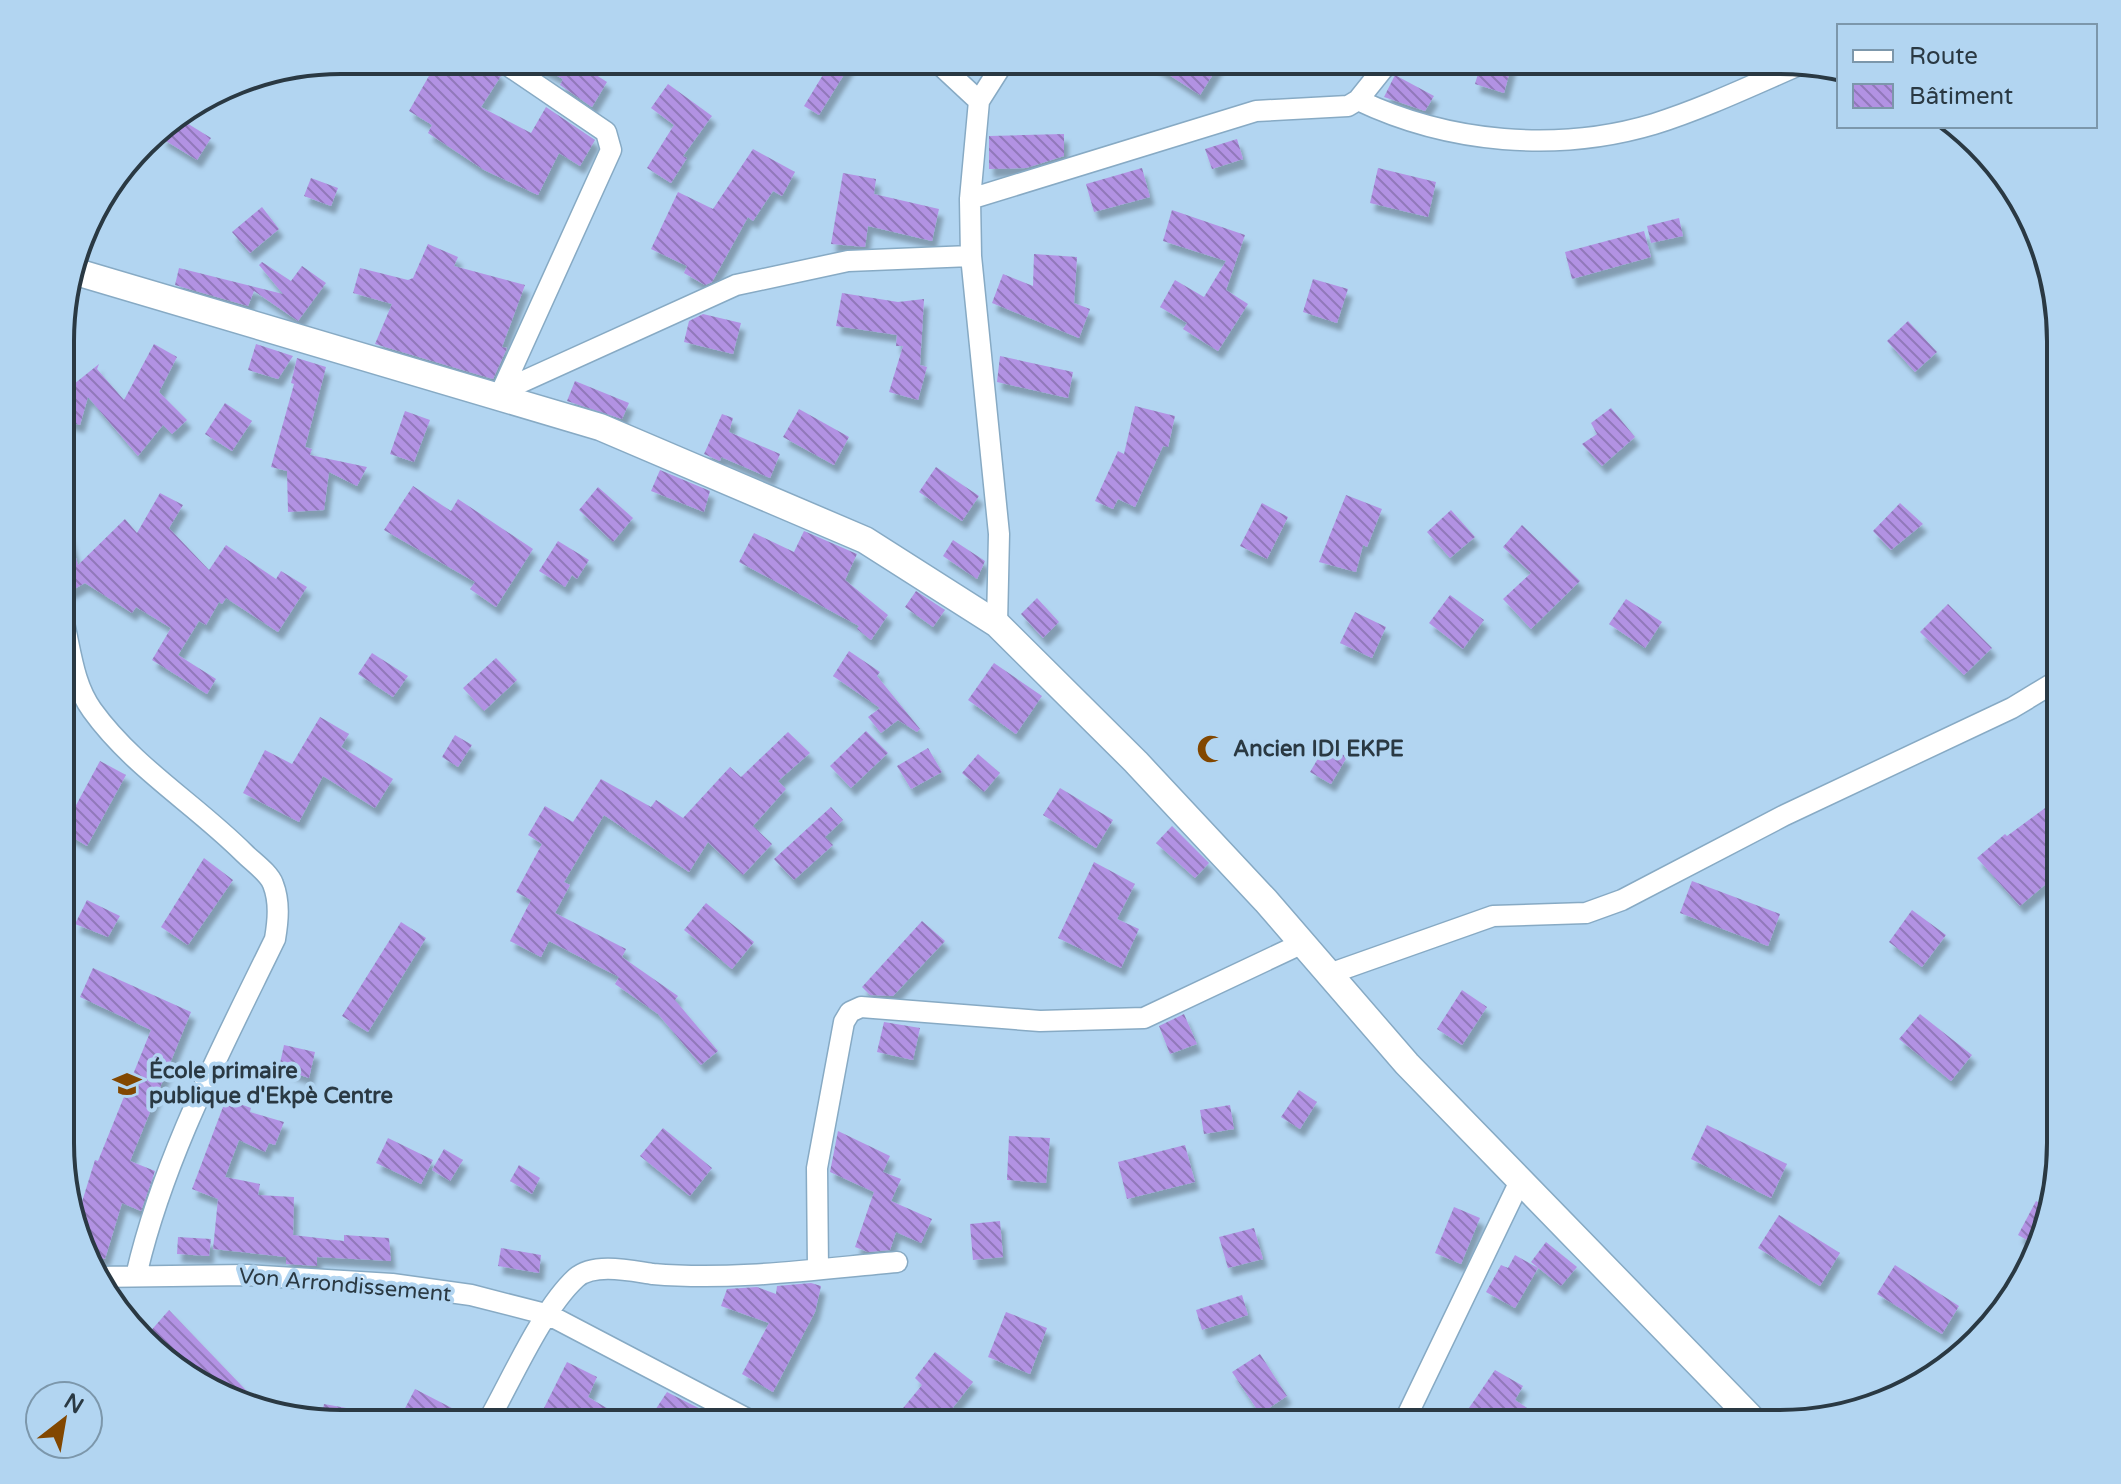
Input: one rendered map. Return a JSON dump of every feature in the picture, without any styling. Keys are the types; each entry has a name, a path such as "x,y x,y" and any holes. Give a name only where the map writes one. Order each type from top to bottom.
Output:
{"street":[{"path":"501,394 611,150 606,132 522,75"},
{"path":"951,75 979,101"},
{"path":"995,75 979,101 970,199 971,256 999,534 997,624"},
{"path":"970,199 1256,111 1337,108 1358,100 1378,75"},
{"path":"1358,100 1422,127 1493,140 1586,136 1653,124 1774,75"},
{"path":"501,394 736,285 848,261 971,256"},
{"path":"83,274 501,394 600,427 865,540 997,624 1136,762 1303,943 1407,1064 1743,1410"},
{"path":"74,670 90,708 116,739 160,782 225,835 273,882 279,913 275,939 187,1124 146,1234 136,1276"},
{"path":"1329,974 1493,916 1586,913 1622,900 1785,815 2012,708 2046,687"},
{"path":"818,1269 817,1168 844,1022 850,1012 861,1007 1040,1021 1144,1018 1303,943"},
{"path":"1410,1410 1520,1181"},
{"path":"495,1409 549,1315 578,1276 589,1271 612,1269 684,1277 897,1262"},
{"name":"Von Arrondissement","path":"111,1277 247,1275 392,1284 471,1295 549,1315 729,1409"}],"building":[{"path":"429,75 500,75 481,107 531,133 546,107 595,140 580,166 559,153 538,195 484,170 428,133 432,125 409,111"},
{"path":"555,75 596,75 607,82 592,107 560,85 563,79"},
{"path":"823,75 844,75 819,115 804,106"},
{"path":"1169,75 1213,75 1200,95"},
{"path":"1395,75 1434,96 1425,111 1384,97"},
{"path":"1478,75 1509,75 1504,93 1475,84"},
{"path":"668,84 712,116 683,156 687,158 671,183 647,168 674,125 651,108"},
{"path":"187,123 211,138 197,160 165,140"},
{"path":"1064,134 1064,156 1026,168 989,169 989,136"},
{"path":"1237,139 1243,159 1212,169 1205,149"},
{"path":"753,149 795,172 782,196 773,191 753,221 748,217 712,282 705,285 684,273 687,266 651,249 678,192 713,209"},
{"path":"1142,168 1150,197 1094,212 1086,184"},
{"path":"1378,168 1436,182 1428,217 1370,203"},
{"path":"843,173 876,179 874,194 939,209 932,241 868,226 865,247 831,244"},
{"path":"311,178 338,188 331,206 304,196"},
{"path":"262,207 279,229 250,253 232,232"},
{"path":"1172,210 1245,235 1226,290 1248,304 1218,351 1183,329 1187,323 1160,307 1175,280 1204,297 1226,261 1163,241"},
{"path":"1679,218 1683,236 1651,243 1647,226"},
{"path":"1644,231 1651,257 1572,279 1565,252"},
{"path":"428,244 458,257 454,266 525,285 502,347 507,348 493,379 375,344 392,304 353,293 360,268 408,280 413,278"},
{"path":"1034,254 1077,257 1074,303 1090,309 1079,338 992,303 1003,274 1033,286"},
{"path":"262,262 291,281 302,266 326,283 298,321 254,291 248,306 175,285 179,268 283,294 259,265"},
{"path":"1313,279 1348,289 1337,323 1303,312"},
{"path":"842,293 898,302 924,299 920,365 927,367 918,400 889,392 903,346 896,346 897,335 836,326"},
{"path":"703,314 741,323 733,354 684,342 689,321"},
{"path":"1908,321 1937,352 1915,372 1887,341"},
{"path":"154,344 177,357 159,392 187,420 172,434 163,425 138,456 88,397 80,425 74,423 74,384 99,364 97,369 124,400"},
{"path":"256,344 293,356 278,379 248,370"},
{"path":"1000,356 1073,372 1068,398 997,382"},
{"path":"297,358 326,367 305,447 312,449 310,455 367,467 357,486 329,472 324,510 288,512 287,471 271,467 294,384 291,383"},
{"path":"575,381 629,403 622,419 567,401"},
{"path":"225,403 252,421 232,451 205,434"},
{"path":"1135,406 1175,416 1168,447 1163,446 1135,507 1118,499 1113,509 1095,501 1118,451 1124,454"},
{"path":"1611,408 1635,437 1602,466 1582,444 1597,434 1591,423"},
{"path":"799,409 849,437 834,465 783,437"},
{"path":"405,411 430,420 414,462 390,454"},
{"path":"722,414 733,418 729,432 780,454 770,478 721,457 720,461 704,454"},
{"path":"936,467 979,496 962,521 919,492"},
{"path":"660,470 710,491 704,512 651,491"},
{"path":"413,486 451,511 458,499 533,549 496,607 470,589 475,582 384,530"},
{"path":"598,487 633,518 613,542 579,510"},
{"path":"160,493 183,505 169,528 209,570 226,545 276,579 281,571 307,587 278,632 226,598 222,604 219,602 206,625 199,621 178,655 216,679 207,694 152,660 171,628 136,607 132,613 85,583 74,589 74,552 78,565 125,519 137,533"},
{"path":"1346,495 1382,509 1367,547 1363,545 1356,572 1319,562"},
{"path":"1262,503 1288,517 1267,559 1240,546"},
{"path":"1900,503 1923,524 1891,550 1873,531"},
{"path":"1451,510 1475,537 1450,558 1427,532"},
{"path":"1522,525 1580,581 1531,629 1503,599 1531,573 1503,547"},
{"path":"804,531 857,554 845,580 888,615 871,640 857,629 859,626 739,562 754,533 794,552"},
{"path":"953,540 985,561 977,579 943,556"},
{"path":"558,541 589,560 577,579 572,575 565,587 539,571"},
{"path":"916,591 945,610 933,627 905,607"},
{"path":"1450,595 1484,620 1463,649 1429,623"},
{"path":"1037,598 1059,622 1043,638 1021,614"},
{"path":"1626,599 1662,622 1645,648 1609,624"},
{"path":"1948,604 1992,648 1964,675 1920,632"},
{"path":"1355,612 1386,627 1372,658 1340,643"},
{"path":"849,651 880,672 877,676 920,729 917,732 898,720 881,733 868,717 880,708 833,676"},
{"path":"372,653 408,676 393,697 358,674"},
{"path":"496,658 517,680 484,711 463,688"},
{"path":"994,663 1042,696 1016,734 968,700"},
{"path":"320,717 349,734 341,747 393,779 375,808 323,776 299,822 243,793 265,750 292,764"},
{"path":"866,731 888,753 851,788 830,766"},
{"path":"788,732 810,753 778,781 786,789 753,826 772,844 743,875 708,842 689,872 604,815 564,882 570,885 555,913 626,949 622,957 678,996 675,1000 718,1051 701,1065 658,1014 615,984 619,977 549,941 541,957 510,941 531,900 516,892 542,844 528,835 545,806 573,822 601,779 651,807 656,800 683,818 730,767 741,777"},
{"path":"455,735 472,745 458,767 442,757"},
{"path":"1326,745 1347,757 1331,784 1310,772"},
{"path":"928,748 942,772 911,789 897,766"},
{"path":"978,754 1000,773 984,792 962,773"},
{"path":"100,761 126,775 87,846 75,839 75,808"},
{"path":"1060,788 1113,820 1096,848 1043,815"},
{"path":"831,807 843,820 825,837 833,845 794,880 774,859"},
{"path":"2046,807 2046,884 2020,906 1977,858 2005,834 2007,836"},
{"path":"1172,826 1209,863 1195,878 1156,843"},
{"path":"204,858 233,880 188,945 161,927"},
{"path":"1094,862 1135,884 1117,919 1139,929 1121,968 1058,938"},
{"path":"1692,881 1780,914 1768,946 1680,913"},
{"path":"87,900 120,916 108,937 75,924"},
{"path":"706,903 754,942 732,969 684,930"},
{"path":"1912,910 1946,935 1922,967 1889,942"},
{"path":"922,921 945,941 893,996 870,995 862,987"},
{"path":"401,922 426,938 368,1032 342,1016"},
{"path":"93,968 191,1012 130,1161 155,1171 141,1211 122,1203 105,1259 100,1258 94,1245 81,1204 95,1160 98,1161 151,1030 80,997"},
{"path":"1462,990 1487,1007 1462,1045 1437,1029"},
{"path":"1184,1014 1197,1044 1170,1054 1159,1026"},
{"path":"1920,1014 1972,1055 1951,1081 1899,1039"},
{"path":"884,1022 920,1028 913,1060 877,1052"},
{"path":"284,1045 315,1052 309,1078 279,1068"},
{"path":"1299,1090 1317,1102 1300,1129 1281,1117"},
{"path":"226,1099 251,1108 250,1112 284,1122 275,1145 269,1143 265,1152 239,1140 225,1177 260,1184 258,1195 294,1197 293,1235 344,1241 344,1235 389,1238 391,1261 317,1257 317,1266 286,1264 286,1257 213,1249 218,1199 192,1189"},
{"path":"1230,1105 1234,1129 1204,1134 1200,1110"},
{"path":"1707,1125 1787,1164 1771,1198 1691,1159"},
{"path":"663,1128 712,1168 690,1196 640,1156"},
{"path":"838,1131 890,1156 883,1172 901,1179 891,1201 932,1219 921,1243 896,1232 890,1250 868,1252 855,1247 874,1192 830,1172"},
{"path":"1009,1136 1050,1138 1046,1183 1007,1180"},
{"path":"388,1138 433,1160 421,1184 376,1163"},
{"path":"1185,1145 1195,1182 1127,1199 1118,1162"},
{"path":"444,1149 463,1160 450,1181 432,1170"},
{"path":"519,1165 540,1178 532,1194 510,1181"},
{"path":"2036,1201 2040,1203 2028,1241 2018,1235"},
{"path":"1454,1207 1480,1218 1461,1264 1435,1253"},
{"path":"1779,1215 1840,1253 1820,1286 1758,1248"},
{"path":"1000,1221 1003,1257 973,1260 970,1224"},
{"path":"1254,1228 1263,1259 1228,1268 1219,1237"},
{"path":"178,1237 211,1239 209,1256 177,1254"},
{"path":"1546,1242 1577,1267 1561,1286 1531,1262"},
{"path":"501,1248 541,1255 539,1273 498,1266"},
{"path":"1515,1255 1538,1268 1515,1308 1486,1292 1501,1265 1508,1268"},
{"path":"1895,1265 1959,1306 1942,1334 1877,1294"},
{"path":"811,1283 821,1286 815,1312 773,1392 742,1374 769,1323 721,1306 727,1289 757,1287 776,1294 777,1286"},
{"path":"1242,1295 1248,1315 1202,1330 1196,1310"},
{"path":"169,1310 249,1393 208,1374 179,1355 151,1330"},
{"path":"1006,1312 1047,1328 1030,1374 988,1357"},
{"path":"935,1352 973,1382 951,1409 902,1409 922,1385 915,1378"},
{"path":"1260,1354 1287,1396 1267,1410 1257,1410 1232,1372"},
{"path":"567,1362 597,1377 588,1397 609,1409 543,1409"},
{"path":"1495,1370 1523,1386 1515,1400 1530,1410 1468,1410"},
{"path":"415,1389 454,1409 405,1409"},
{"path":"667,1392 701,1409 656,1409"},
{"path":"324,1404 352,1409 324,1409"}],"place":[{"name":"Ancien IDI EKPE","path":"1211,749"},
{"name":"École primaire publique d'Ekpè Centre","path":"127,1084"}]}
